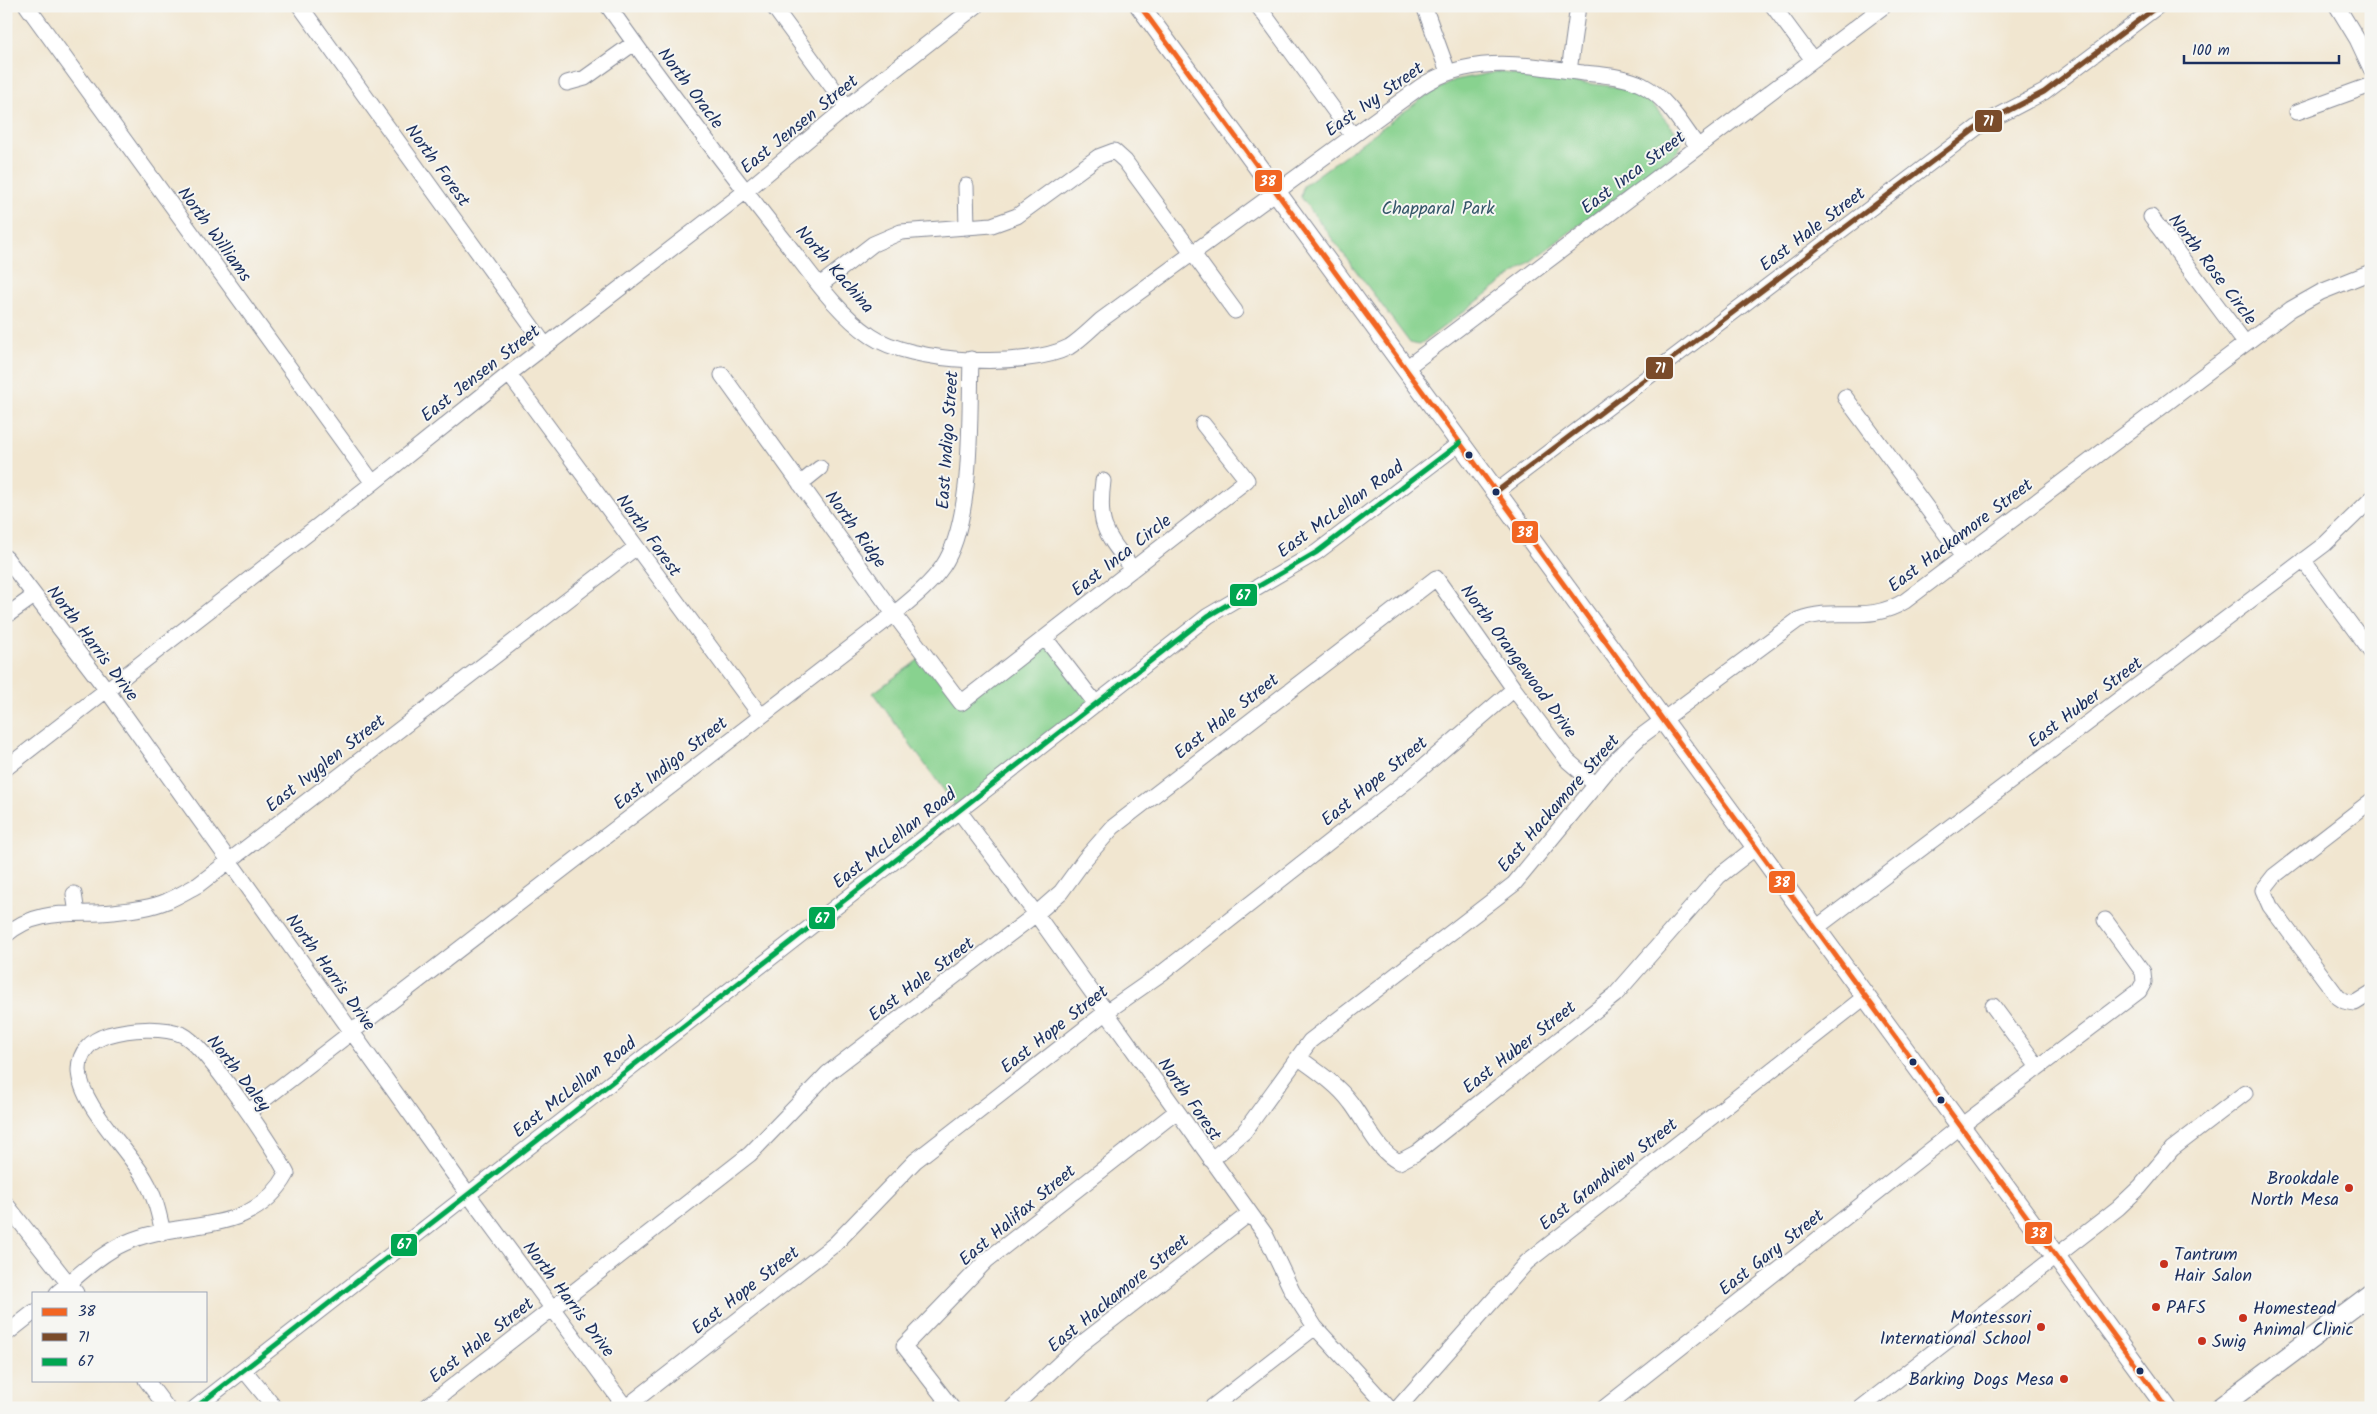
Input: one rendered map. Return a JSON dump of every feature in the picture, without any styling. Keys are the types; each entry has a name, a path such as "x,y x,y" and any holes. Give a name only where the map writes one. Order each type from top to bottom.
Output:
{"main road":[{"path":"1140,6 2167,1408"},
{"path":"2219,1408 2371,1294"}],"street":[{"name":"North Williams","path":"27,6 373,483"},
{"name":"North Forest","path":"300,6 545,346"},
{"name":"North Oracle","path":"608,6 746,192"},
{"path":"773,6 847,107"},
{"name":"East Jensen Street","path":"6,768 373,483 509,374 746,192 847,107 976,6"},
{"path":"1258,6 1353,136"},
{"path":"1424,6 1448,72"},
{"path":"1569,71 1578,6"},
{"path":"1772,6 1813,60"},
{"name":"East Inca Street","path":"1406,368 1884,6"},
{"name":"East Hale Street","path":"1496,492 1976,128 2000,113 2044,92 2158,6"},
{"path":"2337,6 2357,39 2371,69"},
{"path":"568,83 585,78 634,43"},
{"name":"East Ivy Street","path":"971,359 1023,359 1045,355 1069,346 1192,253 1420,86 1448,72 1473,65 1502,63 1623,78 1643,85 1660,98 1698,147"},
{"path":"2297,112 2371,85"},
{"path":"820,285 873,244 901,232 992,225 1017,216 1098,157 1114,151 1126,161 1235,311"},
{"path":"966,186 967,228"},
{"name":"North Kachina","path":"746,192 846,315 871,336 894,348 922,356 971,359"},
{"name":"North Rose Circle","path":"2151,217 2246,343"},
{"name":"East Hackamore Street","path":"1211,1160 1244,1132 1310,1042 1514,884 1624,752 1663,720 1798,620 1820,614 1863,615 1885,611 1905,601 2306,299 2371,272"},
{"name":"East Indigo Street","path":"248,1112 924,589 944,564 958,531 965,494 971,359"},
{"name":"North Forest","path":"509,374 635,548 761,716"},
{"name":"North Ridge","path":"722,375 894,614 961,703"},
{"path":"1845,397 1963,557"},
{"name":"East Inca Circle","path":"961,703 1247,480 1203,424"},
{"name":"East McLellan Road","path":"195,1408 1208,616 1317,552 1460,443"},
{"path":"800,484 820,468"},
{"path":"1103,481 1100,504 1102,524 1113,544 1133,569"},
{"name":"East Huber Street","path":"1816,928 2337,534 2371,499"},
{"name":"East Ivyglen Street","path":"6,935 29,920 56,913 112,912 167,902 198,884 635,548"},
{"name":"North Harris Drive","path":"6,558 106,689 468,1194 626,1408"},
{"path":"2303,560 2371,652"},
{"name":"East Hale Street","path":"425,1408 750,1154 828,1073 1036,914 1061,892 1085,859 1113,826 1436,578"},
{"name":"North Orangewood Drive","path":"1436,578 1514,689 1568,761 1596,784"},
{"path":"6,616 34,596"},
{"path":"1045,638 1096,704"},
{"name":"East Hope Street","path":"626,1408 835,1244 915,1161 1106,1012 1162,973 1408,780 1514,689"},
{"path":"2371,800 2274,876 2263,890 2267,901 2334,992 2349,1003 2355,1004 2371,993"},
{"name":"North Forest","path":"959,811 1036,914 1265,1234 1292,1291 1315,1327 1388,1408"},
{"name":"East Huber Street","path":"1299,1058 1324,1076 1344,1095 1381,1149 1399,1162 1416,1153 1615,995 1719,876 1756,847"},
{"path":"74,894 77,913"},
{"name":"East Gary Street","path":"1604,1408 1961,1126 2135,994 2144,982 2143,972 2105,920"},
{"name":"East Grandview Street","path":"1398,1408 1527,1262 1866,996"},
{"path":"1993,1006 2038,1067"},
{"name":"North Daley","path":"164,1030 184,1036 201,1050 248,1112 278,1156 287,1174 280,1187 247,1213 226,1222 163,1233 156,1201 145,1178 90,1102 81,1083 79,1068 84,1049 99,1038 116,1033 164,1030"},
{"path":"1861,1408 2125,1201 2172,1149 2245,1093"},
{"name":"East Halifax Street","path":"952,1408 904,1346 987,1260 1177,1111"},
{"path":"6,1204 67,1290 124,1243 163,1233"},
{"name":"East Hackamore Street","path":"1012,1408 1077,1347 1250,1213"},
{"path":"6,1334 32,1314"},
{"path":"1211,1408 1315,1327"},
{"path":"244,1370 275,1408"},
{"path":"148,1382 167,1408"}],"green space":[{"name":"Chapparal Park","path":"1496,72 1625,88 1650,101 1681,139 1681,145 1678,151 1419,345 1410,343 1301,197 1303,186 1424,97 1455,80"},
{"path":"1045,638 1096,704 959,811 873,693 925,655 961,703"}],"transit line":[{"name":"38","path":"1140,6 2167,1408"},
{"name":"71","path":"1496,492 1979,126 2044,92 2158,6"},
{"name":"67","path":"195,1408 1208,616 1317,552 1460,443"}],"place":[{"name":"Brookdale North Mesa","path":"2349,1188"},
{"name":"Tantrum Hair Salon","path":"2164,1264"},
{"name":"PAFS","path":"2156,1307"},
{"name":"Homestead Animal Clinic","path":"2243,1318"},
{"name":"Montessori International School","path":"2041,1327"},
{"name":"Swig","path":"2202,1341"},
{"name":"Barking Dogs Mesa","path":"2064,1379"}]}
